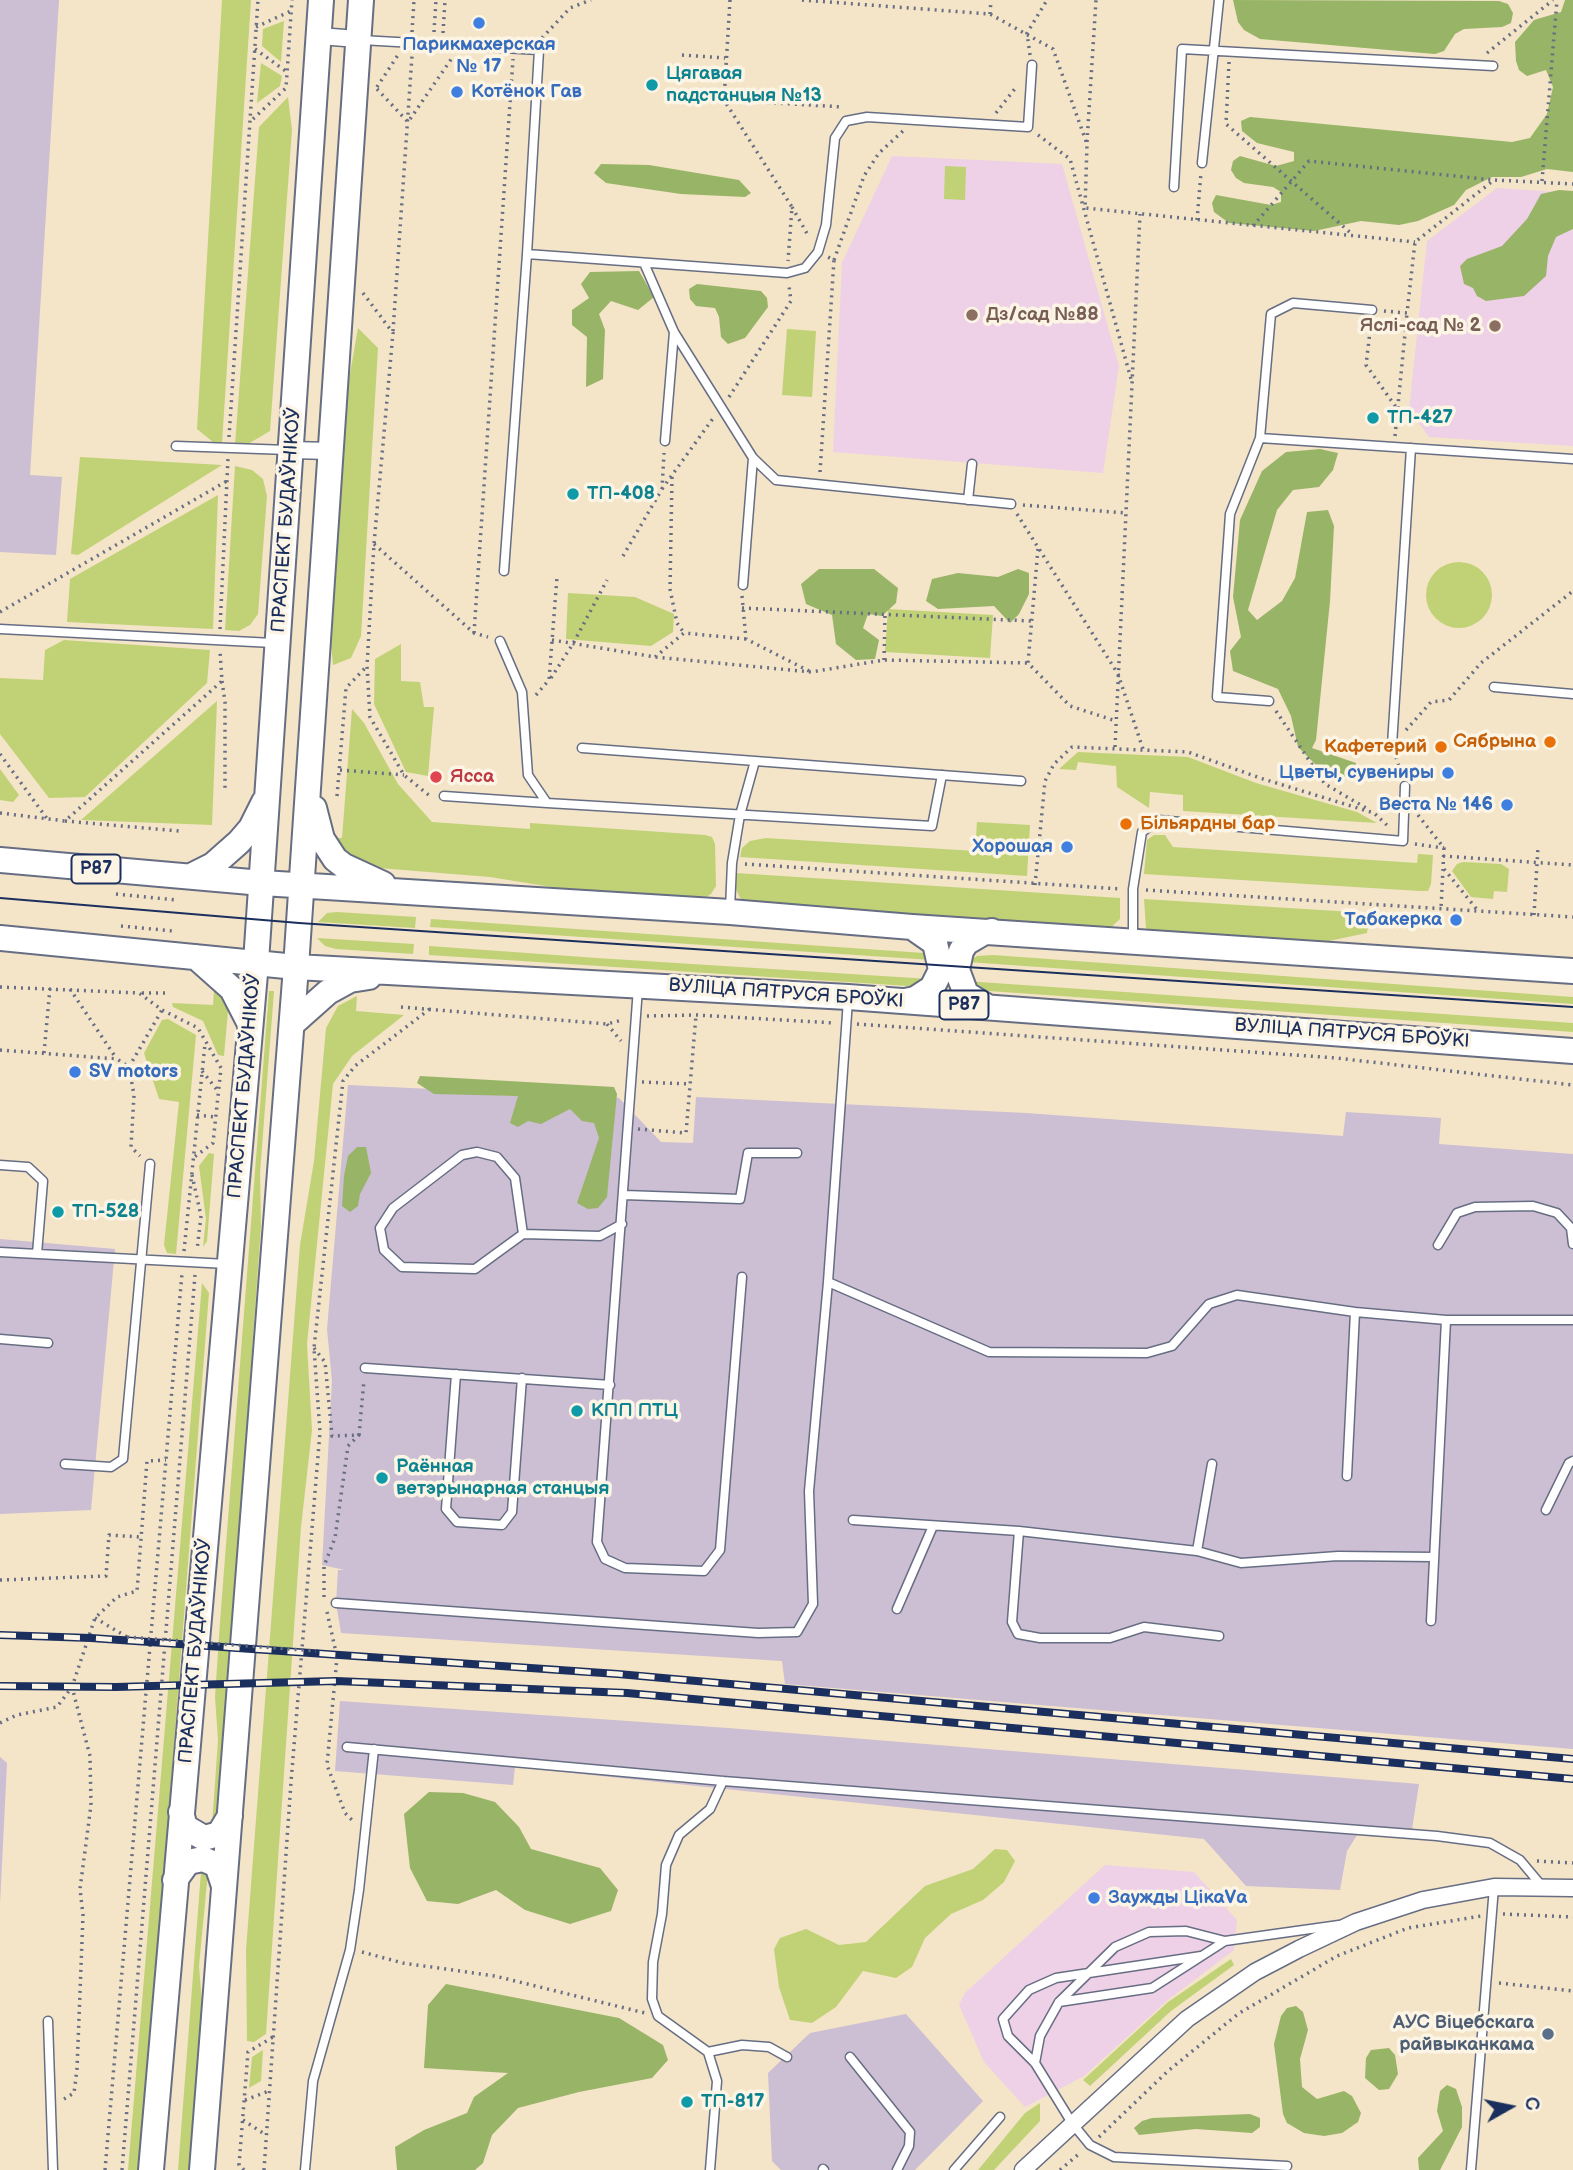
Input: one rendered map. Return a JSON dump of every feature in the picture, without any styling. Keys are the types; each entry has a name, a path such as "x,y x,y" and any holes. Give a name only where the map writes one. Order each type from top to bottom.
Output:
{"main road":[{"name":"ПРАСПЕКТ БУДАЎНІКОЎ","path":"150,2170 256,962 321,0"},
{"name":"ПРАСПЕКТ БУДАЎНІКОЎ","path":"202,2170 292,1024 361,0"},
{"path":"309,786 322,839 335,859 361,875 402,891"},
{"path":"193,875 213,864 251,828 269,792"},
{"name":"Р87","path":"0,860 302,886 730,912 912,927 1573,971"},
{"path":"904,1001 915,999 932,988 940,970 941,960 935,943 912,927"},
{"path":"988,1007 966,994 957,970 961,951 966,943 992,931"},
{"name":"ВУЛІЦА ПЯТРУСЯ БРОЎКІ","path":"0,938 296,967 848,997 1573,1051"},
{"path":"196,957 232,989 251,1025"},
{"path":"292,1024 308,1007 350,980 401,973"},
{"path":"181,1812 185,1827 204,1838 225,1829 230,1814"},
{"path":"175,1880 188,1862 203,1859 210,1861 221,1871 224,1886"}],"street":[{"path":"319,36 358,39"},
{"path":"291,450 331,451"},
{"path":"1023,2170 1188,2019 1255,1972 1356,1922 1423,1900 1494,1887 1541,1885 1573,1888"}],"lane":[{"path":"1202,163 1219,0"},
{"path":"358,39 539,50 504,571"},
{"path":"1174,187 1182,48 1493,66"},
{"path":"527,254 787,273 805,268 818,252 826,225 835,138 846,121 867,117 1028,127 1032,65"},
{"path":"644,262 674,332 753,458 776,481 1011,504"},
{"path":"1269,701 1217,697 1230,514 1260,438 1271,314 1293,303 1372,310"},
{"path":"665,440 674,332"},
{"path":"1260,438 1573,459"},
{"path":"176,446 291,450"},
{"path":"1392,745 1411,448"},
{"path":"743,585 753,458"},
{"path":"968,500 972,464"},
{"path":"0,629 278,643"},
{"path":"500,640 522,692 528,775 547,803"},
{"path":"1494,687 1573,694"},
{"path":"582,748 1021,781"},
{"path":"730,912 732,863 740,815 755,761"},
{"path":"444,796 932,826 942,775"},
{"path":"1133,940 1133,889 1142,832 1158,820 1403,841 1405,786"},
{"path":"638,985 597,1542 605,1559 625,1568 704,1571 720,1550 742,1277"},
{"path":"336,1603 744,1632 797,1632 813,1604 809,1491 828,1282 848,997"},
{"path":"523,1234 516,1178 497,1157 477,1152 461,1155 393,1208 380,1228 384,1250 402,1267 475,1269 523,1234 600,1236 622,1224"},
{"path":"624,1195 740,1199 748,1153 797,1153"},
{"path":"65,1464 111,1467 123,1459 150,1164"},
{"path":"0,1165 28,1167 43,1181 37,1254"},
{"path":"1438,1245 1457,1213 1475,1206 1533,1206 1558,1213 1570,1228 1573,1244"},
{"path":"0,1252 230,1264"},
{"path":"828,1282 989,1352 1147,1353 1172,1346 1209,1304 1237,1295 1274,1298 1355,1312 1446,1320 1573,1320"},
{"path":"1347,1476 1355,1312"},
{"path":"1431,1621 1446,1320"},
{"path":"0,1339 48,1343"},
{"path":"365,1367 610,1385"},
{"path":"456,1374 446,1509 457,1522 502,1525 512,1512 522,1378"},
{"path":"1546,1510 1569,1463 1573,1461"},
{"path":"1197,1551 1212,1464"},
{"path":"853,1520 1019,1531 1197,1551 1241,1563 1338,1556 1434,1557"},
{"path":"897,1609 933,1526"},
{"path":"1019,1531 1012,1622 1018,1634 1040,1638 1110,1638 1144,1627 1219,1636"},
{"path":"347,1747 723,1781 1437,1836 1490,1843 1520,1860 1541,1885"},
{"path":"305,2170 313,2081 350,1950 362,1868 374,1749"},
{"path":"710,2170 717,2081 708,2052 658,2016 652,1999 653,1962 662,1914 666,1865 679,1835 710,1809 723,1781"},
{"path":"1471,2170 1494,1887"},
{"path":"1059,2002 1152,1988 1225,1941 1356,1922"},
{"path":"1035,2063 1040,2036 1059,2002 1095,1970 1115,1947 1149,1932 1186,1931 1225,1941"},
{"path":"1201,1955 1056,1978 1029,1990 1003,2019 1008,2036 1035,2063 1072,2123 1090,2146 1114,2157 1287,2166"},
{"path":"48,2021 53,2170"},
{"path":"708,2052 742,2045 769,2047 786,2057"},
{"path":"850,2057 909,2132 909,2146 897,2170"},
{"path":"954,2170 1000,2117"}],"path":[{"path":"225,789 225,702 220,641 228,449 258,0"},
{"path":"251,120 286,88 292,0"},
{"path":"412,34 414,0"},
{"path":"433,35 436,0"},
{"path":"443,26 445,0"},
{"path":"570,8 571,0"},
{"path":"540,41 570,8 591,0"},
{"path":"682,55 725,58 730,0"},
{"path":"802,0 990,15 1027,33 1053,49 1087,144"},
{"path":"990,15 991,0"},
{"path":"1032,65 1027,33 1047,0"},
{"path":"1085,208 1096,0"},
{"path":"1472,65 1555,0"},
{"path":"1542,181 1555,0"},
{"path":"257,26 291,11"},
{"path":"255,49 287,72"},
{"path":"1230,50 1226,124 1355,236"},
{"path":"412,53 367,666 370,717 404,775 429,797"},
{"path":"408,122 453,57"},
{"path":"474,633 513,60"},
{"path":"375,102 376,88 392,61"},
{"path":"286,82 292,82"},
{"path":"376,88 408,122"},
{"path":"819,485 834,260 864,176 879,153 915,120"},
{"path":"1028,127 1070,159 1132,383"},
{"path":"1253,226 1309,161 1494,180 1573,184"},
{"path":"1197,220 1202,163"},
{"path":"1085,208 1415,242 1494,180"},
{"path":"792,207 818,252 834,260"},
{"path":"1115,747 1140,215"},
{"path":"1394,447 1415,242"},
{"path":"362,291 393,333"},
{"path":"1398,410 1366,365 1372,310 1407,313"},
{"path":"623,556 662,489 665,440"},
{"path":"672,476 670,589 677,623 684,633"},
{"path":"0,612 227,481"},
{"path":"1011,504 1126,513"},
{"path":"1011,504 1118,674 1143,749"},
{"path":"374,544 474,633 500,640"},
{"path":"1028,663 1038,547"},
{"path":"549,680 557,577"},
{"path":"523,710 549,680 574,642 607,580"},
{"path":"743,585 742,608 746,639"},
{"path":"1441,909 1444,848 1415,812 1392,745 1431,702 1449,700 1481,663 1573,591"},
{"path":"742,608 1031,621"},
{"path":"884,660 885,615"},
{"path":"655,657 684,633 746,639 811,672"},
{"path":"552,640 655,657 811,672 884,660 1028,663 1070,706 1116,721"},
{"path":"337,796 346,688 367,666"},
{"path":"65,821 222,681"},
{"path":"1269,701 1325,784 1374,813 1403,841"},
{"path":"1035,885 1045,782 1054,764 1072,747 1188,752 1260,778 1374,813"},
{"path":"0,754 48,820"},
{"path":"339,769 404,775"},
{"path":"0,813 48,820 179,831"},
{"path":"1419,845 1444,848"},
{"path":"1534,915 1538,847"},
{"path":"1443,856 1573,865"},
{"path":"732,863 1035,885 1573,917"},
{"path":"1443,867 1479,912"},
{"path":"0,987 170,993"},
{"path":"44,1053 50,988"},
{"path":"70,989 117,1059 129,1068"},
{"path":"139,993 162,1010 198,1028 221,1069 213,1143 192,1159"},
{"path":"401,1007 607,1024 637,1016 696,1015 846,1024 1336,1058 1573,1084"},
{"path":"264,2170 320,1432 314,1348 343,1081 355,1066 431,1008"},
{"path":"150,1164 131,1147 134,1095 129,1068 162,1010"},
{"path":"629,1129 686,1133 696,1015"},
{"path":"105,2170 190,1170 205,1044"},
{"path":"0,1050 117,1059"},
{"path":"202,1071 218,1091"},
{"path":"633,1081 689,1084"},
{"path":"197,1115 216,1117"},
{"path":"122,2170 201,1216 190,1170"},
{"path":"314,1348 325,1362 332,1436 359,1436"},
{"path":"337,1657 324,1600 324,1566 335,1538 348,1446 359,1436 365,1367"},
{"path":"0,1723 18,1715 57,1707 72,1687 95,1618 117,1597 137,1591 147,1461 166,1460"},
{"path":"0,1580 106,1576 109,1535 140,1537"},
{"path":"95,1618 127,1637 316,1650"},
{"path":"51,2108 74,2093 83,1915 80,1889 91,1805 90,1756 72,1687"},
{"path":"1520,1860 1573,1863"},
{"path":"1060,2170 1090,2146 1168,2071 1238,2014 1337,1956 1408,1928 1492,1914 1573,1917"},
{"path":"350,1950 404,1962 495,1976 658,2016"},
{"path":"1486,1982 1573,1991"},
{"path":"244,2170 239,2168 248,2052 273,2037"},
{"path":"244,2100 270,2091"},
{"path":"243,2120 266,2135"}],"shaded area":[{"path":"0,0 59,0 30,475 62,477 56,555 0,552"},
{"name":"Дз/сад №88","path":"892,156 1062,164 1119,366 1103,473 833,452 842,263"},
{"name":"Яслі-сад № 2","path":"1497,188 1573,193 1573,446 1429,437 1409,410 1427,241"},
{"path":"348,1085 619,1098 661,1142 693,1143 696,1097 1026,1113 1343,1136 1346,1112 1441,1118 1439,1144 1573,1154 1573,1749 785,1684 782,1661 341,1633 336,1603 338,1570 345,1570 322,1565 332,1381 327,1329"},
{"path":"0,1239 115,1249 91,1510 0,1514"},
{"path":"340,1701 728,1728 1419,1784 1411,1836 1359,1832 1347,1851 1340,1890 1246,1886 1204,1839 515,1767 513,1785 335,1771"},
{"path":"0,1757 7,1763 0,1904"},
{"path":"1105,1865 1194,1872 1237,1920 1234,1950 1168,2000 1084,2076 1025,2107 984,2062 959,2005 965,1993"},
{"path":"906,2014 983,2101 915,2170 781,2170 772,2161 768,2073 810,2033"}],"green space":[{"path":"222,0 251,0 222,443 213,442 197,429"},
{"path":"1233,0 1499,1 1508,4 1513,13 1511,23 1502,27 1464,29 1455,34 1444,51 1435,54 1260,39 1244,30 1238,22"},
{"path":"1565,0 1573,0 1573,172 1547,169 1521,177 1492,177 1466,190 1454,205 1418,221 1399,225 1361,221 1314,231 1229,223 1214,212 1212,203 1216,195 1271,205 1281,202 1281,192 1273,187 1244,183 1236,178 1231,170 1233,161 1240,156 1276,166 1294,161 1294,152 1257,143 1242,131 1241,121 1250,117 1512,142 1530,138 1547,114 1553,87 1546,70 1527,76 1519,70 1515,42 1534,20 1561,12"},
{"path":"284,21 281,62 262,46 263,29"},
{"path":"261,63 282,76 280,86 257,103"},
{"path":"288,97 292,130 270,431 248,444 235,445 259,127"},
{"path":"601,164 649,165 739,180 751,193 745,197 681,194 606,183 594,173"},
{"path":"945,166 966,167 965,200 944,199"},
{"path":"1559,190 1573,191 1573,229 1556,237 1548,256 1546,276 1524,296 1486,301 1477,296 1473,288 1464,284 1460,266 1467,259 1502,246 1527,219 1541,194"},
{"path":"639,271 654,297 638,310 611,301 599,314 605,330 603,379 586,387 587,337 572,325 572,310 589,298 581,284 590,272"},
{"path":"697,284 761,291 767,298 768,307 745,338 728,344 721,337 715,308 696,306 690,299 689,289"},
{"path":"358,328 378,348 361,636 351,658 333,665 328,614 343,414"},
{"path":"787,329 816,331 812,397 782,395"},
{"path":"1320,449 1338,453 1333,470 1319,487 1293,490 1277,510 1248,610 1257,620 1282,601 1295,578 1307,512 1328,510 1334,526 1330,601 1316,740 1312,748 1356,763 1351,777 1333,777 1321,770 1298,747 1291,716 1278,689 1233,671 1230,651 1241,637 1233,597 1240,520 1262,471 1286,452"},
{"path":"80,457 222,465 78,555 71,554"},
{"path":"235,466 252,470 263,479 267,496 258,614 250,625 239,631 225,630"},
{"path":"218,495 213,629 67,622 70,579"},
{"path":"1459,562 1472,565 1482,572 1489,582 1492,595 1489,608 1482,618 1472,625 1459,628 1446,625 1436,618 1429,608 1426,595 1429,582 1436,572 1446,565"},
{"path":"819,569 874,569 898,588 896,603 882,616 868,614 863,628 879,640 875,659 856,660 836,644 832,615 806,604 801,584"},
{"path":"1018,569 1029,573 1029,594 1019,614 1010,623 994,606 938,609 926,601 932,579 958,573 998,577"},
{"path":"568,593 635,597 674,614 673,632 651,646 566,639"},
{"path":"888,609 993,615 990,658 885,652"},
{"path":"64,640 210,650 207,683 85,797 49,798 0,734 0,678 43,680 45,650"},
{"path":"401,644 401,681 420,682 424,707 434,707 428,776 406,772 374,704 375,659"},
{"path":"217,701 212,825 81,820"},
{"path":"352,709 364,723 398,784 432,822 530,829 530,823 705,835 712,837 715,844 716,886 711,894 700,901 588,893 490,877 366,867 325,838 342,838"},
{"path":"1078,752 1188,757 1256,783 1357,812 1377,823 1183,811 1183,795 1150,792 1149,808 1117,787 1116,766 1078,762 1076,770 1059,769"},
{"path":"0,769 19,795 13,802 0,800"},
{"path":"977,822 1030,825 1027,876 740,857 742,848 750,841 766,838 975,851"},
{"path":"1154,835 1165,835 1173,847 1417,863 1418,854 1433,855 1431,884 1428,891 1420,891 1144,874 1147,840"},
{"path":"1457,864 1501,864 1509,869 1507,892 1494,891 1493,899 1471,897 1452,871"},
{"path":"736,873 1120,898 1120,919 1107,931 750,906 740,898 735,887"},
{"path":"1144,899 1353,912 1352,922 1368,926 1367,933 1324,942 1153,933 1146,928"},
{"path":"327,913 416,917 415,928 318,922"},
{"path":"431,919 924,953 932,960 430,927"},
{"path":"317,938 414,944 413,954 336,949 325,946"},
{"path":"429,946 930,979 924,987 429,955"},
{"path":"977,956 1573,997 1573,1004 967,962"},
{"path":"965,981 1573,1023 1573,1032 975,990"},
{"path":"214,990 223,997 228,1011 224,1056 218,1055 203,1021 173,1007 172,1003 213,1005"},
{"path":"269,991 274,991 260,1173 261,1226 218,1826 212,1826 218,1740 215,1697 220,1622"},
{"path":"357,996 356,1011 404,1015 352,1056 333,1084 307,1344 312,1430 301,1527 266,2034 254,2042 247,2041 246,1950 300,1245 314,1161 326,1028 338,1006"},
{"path":"168,1019 196,1035 176,1254 167,1253 164,1245 179,1102 159,1099 144,1053 162,1020"},
{"path":"420,1076 614,1087 617,1094 607,1197 598,1208 588,1209 577,1203 599,1138 594,1123 582,1121 570,1109 541,1124 528,1121 518,1127 510,1123 518,1096 434,1094 417,1083"},
{"path":"357,1147 366,1147 371,1173 360,1194 358,1206 350,1212 342,1206 344,1176 348,1156"},
{"path":"209,1153 214,1154 207,1241 203,1247 206,1219 199,1166"},
{"path":"202,1283 209,1293 141,2170 128,2170"},
{"path":"429,1792 463,1793 495,1802 519,1827 531,1849 600,1868 618,1890 611,1911 570,1924 525,1910 496,1890 458,1904 427,1901 410,1868 404,1814"},
{"path":"995,1849 1007,1850 1015,1861 1004,1882 983,1900 951,1914 925,1938 912,1967 896,1978 863,1971 836,2007 812,2023 790,2020 779,1987 774,1949 780,1938 806,1929 839,1945 866,1942 925,1886 973,1869"},
{"path":"201,1872 208,1872 199,1966 203,2016 191,2170 178,2170"},
{"path":"1231,1959 1234,1965 1171,2011 1090,2086 1083,2080 1168,2002"},
{"path":"446,1984 619,2018 663,2045 668,2060 652,2078 579,2092 518,2108 492,2135 483,2163 475,2170 397,2170 395,2147 424,2130 467,2113 474,2097 508,2073 424,2068 428,2005"},
{"path":"1296,2006 1303,2012 1308,2030 1300,2059 1302,2087 1317,2099 1344,2091 1352,2096 1361,2113 1358,2122 1342,2133 1324,2136 1304,2133 1287,2123 1283,2114 1274,2044 1281,2016 1287,2008"},
{"path":"1389,2048 1395,2055 1398,2074 1389,2089 1379,2090 1365,2078 1366,2058 1371,2050"},
{"path":"263,2050 261,2081 249,2088 252,2057"},
{"path":"1447,2085 1456,2089 1462,2107 1462,2127 1440,2170 1419,2170 1418,2158 1443,2131 1437,2111 1440,2091"},
{"path":"1040,2103 1040,2121 994,2170 978,2170 1025,2113"},
{"path":"1250,2114 1260,2118 1260,2127 1252,2133 1196,2129 1139,2135 1134,2128 1142,2121 1152,2118"}],"tram line":[{"path":"0,898 299,923 1573,1007"}],"railway":[{"path":"0,1635 91,1638 618,1674 1573,1759"},
{"path":"0,1686 116,1687 336,1681 627,1693 1573,1779"}],"place":[{"name":"Парикмахерская № 17","path":"479,23"},
{"name":"Цягавая падстанцыя №13","path":"652,85"},
{"name":"Котёнок Гав","path":"457,92"},
{"name":"Дз/сад №88","path":"972,315"},
{"name":"Яслі-сад № 2","path":"1495,326"},
{"name":"ТП-427","path":"1373,418"},
{"name":"ТП-408","path":"573,494"},
{"name":"Сябрына","path":"1550,742"},
{"name":"Кафетерий","path":"1441,747"},
{"name":"Цветы, сувениры","path":"1448,773"},
{"name":"Ясса","path":"436,777"},
{"name":"Веста № 146","path":"1507,805"},
{"name":"Більярдны бар","path":"1126,824"},
{"name":"Хорошая","path":"1067,847"},
{"name":"Табакерка","path":"1456,920"},
{"name":"SV motors","path":"75,1072"},
{"name":"ТП-528","path":"58,1212"},
{"name":"КПП ПТЦ","path":"577,1411"},
{"name":"Раённая ветэрынарная станцыя","path":"382,1478"},
{"name":"Заужды ЦікаVа","path":"1094,1898"},
{"name":"АУС Віцебскага райвыканкама","path":"1548,2034"},
{"name":"ТП-817","path":"687,2102"}]}
